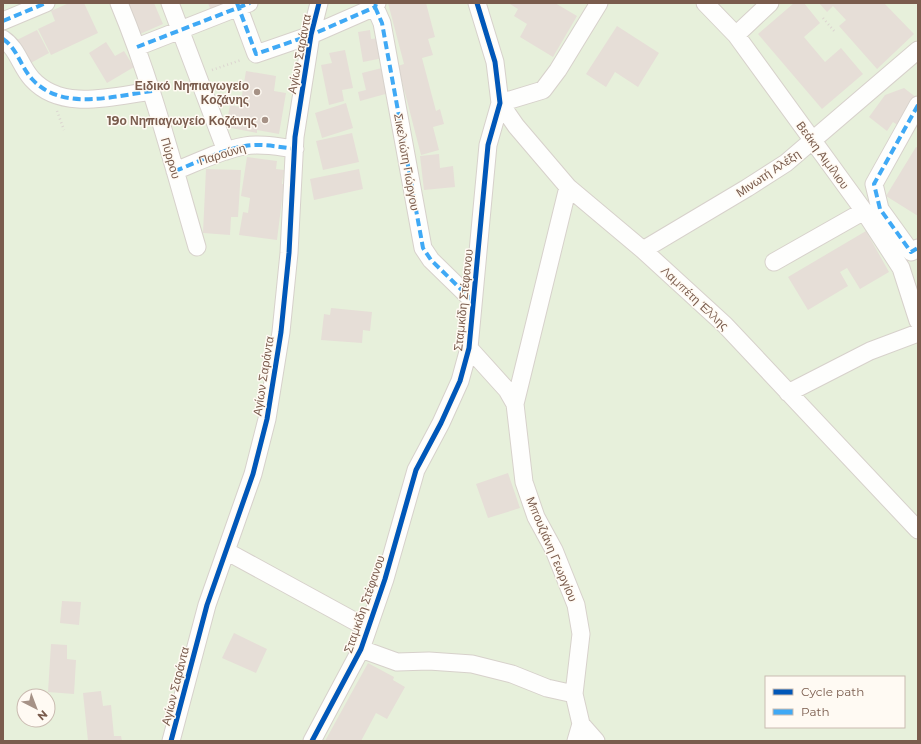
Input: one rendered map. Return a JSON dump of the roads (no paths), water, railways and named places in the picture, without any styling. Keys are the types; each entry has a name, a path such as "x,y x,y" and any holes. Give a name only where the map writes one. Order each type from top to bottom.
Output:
{"street":[{"path":"3,21 46,3"},
{"name":"Πύρρου","path":"119,3 137,47 152,91 197,247"},
{"path":"170,3 226,151"},
{"name":"Αγίων Σαράντα","path":"171,741 207,605 253,474 267,419 276,362 289,253 295,148 301,91 311,35 319,3"},
{"name":"Σταμκίδη Στέφανου","path":"312,741 361,649 385,579 416,470 441,424 460,381 469,348 472,300 488,145 500,103 495,62 477,3"},
{"path":"500,103 543,90 558,70 599,3"},
{"name":"Βεάκη Αιμίλιου","path":"705,3 736,35 864,211 901,268 918,321"},
{"path":"736,35 770,3"},
{"path":"137,47 242,4 256,54 311,35 376,5"},
{"name":"Σικελιώτη Γιώργου","path":"376,5 382,23 423,248 432,260 472,300"},
{"path":"3,40 13,47 32,79 50,93 58,96 78,99 152,91"},
{"name":"Μινωτή Αλέξη","path":"643,250 748,188 786,163 918,50"},
{"name":"Λαμπέτη Έλλης","path":"500,103 516,126 568,187 643,250 725,325 854,463 911,520 918,530"},
{"path":"918,105 874,184 880,210 911,252 918,248"},
{"name":"Παρούνη","path":"175,171 226,151 246,146 267,145 295,148"},
{"name":"Μπουζιάνη Γεωργίου","path":"568,187 515,404 524,482 536,517 557,556 576,605 581,634 574,694 581,724"},
{"path":"774,262 864,211"},
{"path":"788,393 870,351 918,333"},
{"path":"469,348 507,390 515,404"},
{"path":"226,551 367,628"},
{"path":"361,649 397,662 430,661 472,664 512,674 547,688 574,694"},
{"path":"576,741 581,724"},
{"path":"581,724 596,741"}],"place":[{"name":"Ειδικό Νηπιαγωγείο Κοζάνης","path":"257,92"},
{"name":"19ο Νηπιαγωγείο Κοζάνης","path":"265,120"}]}
